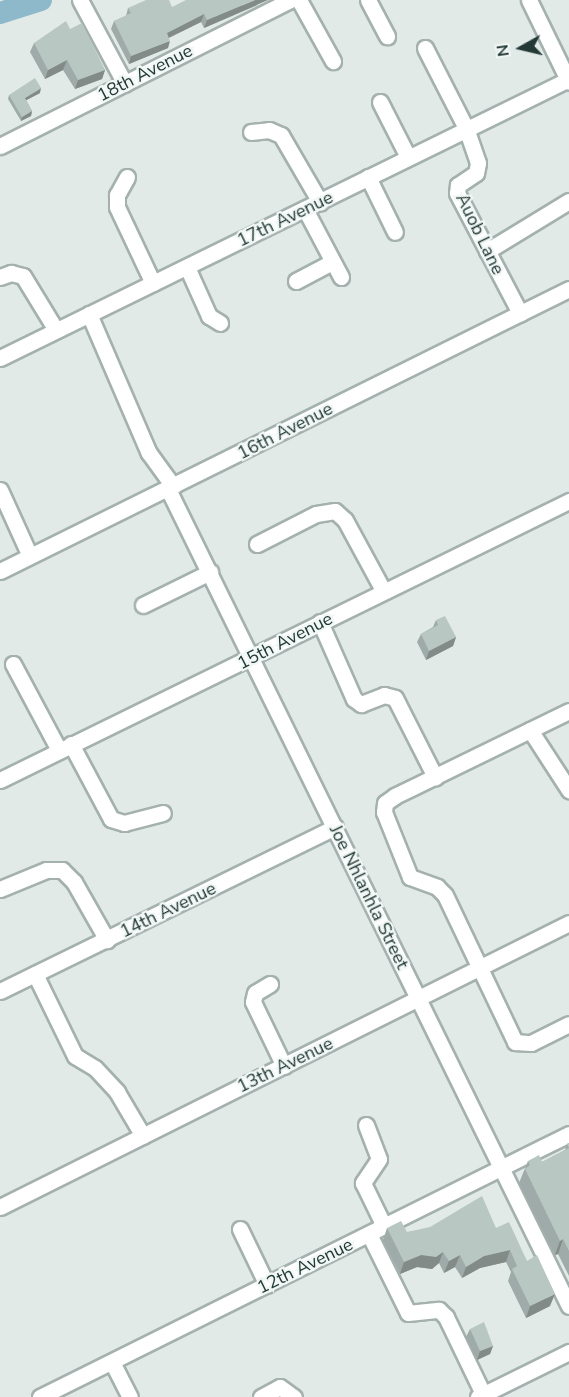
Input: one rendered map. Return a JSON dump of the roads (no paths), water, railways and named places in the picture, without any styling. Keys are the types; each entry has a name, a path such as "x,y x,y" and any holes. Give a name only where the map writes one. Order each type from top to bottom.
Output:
{"street":[{"name":"18th Avenue","path":"0,146 290,0"},
{"path":"299,0 333,62"},
{"path":"368,0 387,36"},
{"path":"529,0 569,80"},
{"path":"81,1 125,84"},
{"path":"425,48 466,128"},
{"name":"17th Avenue","path":"0,358 306,209 466,128 569,80"},
{"path":"380,102 408,157"},
{"name":"Auob Lane","path":"466,128 479,167 457,189 520,313"},
{"path":"251,132 270,130 282,135 320,202"},
{"path":"128,177 117,195 117,207 153,283"},
{"path":"368,177 395,232"},
{"path":"487,251 569,201"},
{"path":"306,209 341,277"},
{"path":"296,281 332,262"},
{"path":"187,267 209,316 220,323"},
{"path":"0,277 20,274 56,330"},
{"name":"16th Avenue","path":"0,571 569,289"},
{"name":"Joe Nhlanhla Street","path":"89,314 149,453 171,488 569,1306"},
{"path":"0,490 30,556"},
{"name":"15th Avenue","path":"0,780 253,658 383,590 569,501"},
{"path":"257,544 316,514 335,511 345,520 383,590"},
{"path":"143,605 210,572"},
{"path":"320,622 354,699 362,704 384,695 395,698 435,777"},
{"path":"13,664 111,819 124,823 163,813"},
{"path":"569,711 388,800 384,816 409,875 441,890 515,1042 531,1043 569,1023"},
{"path":"530,730 569,790"},
{"name":"14th Avenue","path":"0,991 335,827"},
{"path":"0,889 46,870 62,870 74,882 107,940"},
{"name":"13th Avenue","path":"0,1207 419,1000 569,923"},
{"path":"35,974 75,1056 101,1074 117,1092 143,1136"},
{"path":"270,984 255,993 253,1002 284,1066"},
{"path":"366,1125 379,1159 363,1183 384,1226"},
{"name":"12th Avenue","path":"40,1397 569,1134"},
{"path":"240,1229 267,1285"},
{"path":"369,1234 405,1309 411,1314 442,1312 481,1396 569,1352"},
{"path":"112,1362 130,1397"},
{"path":"261,1397 280,1387 294,1397"}],"waterway":[{"path":"0,13 41,0"}]}
